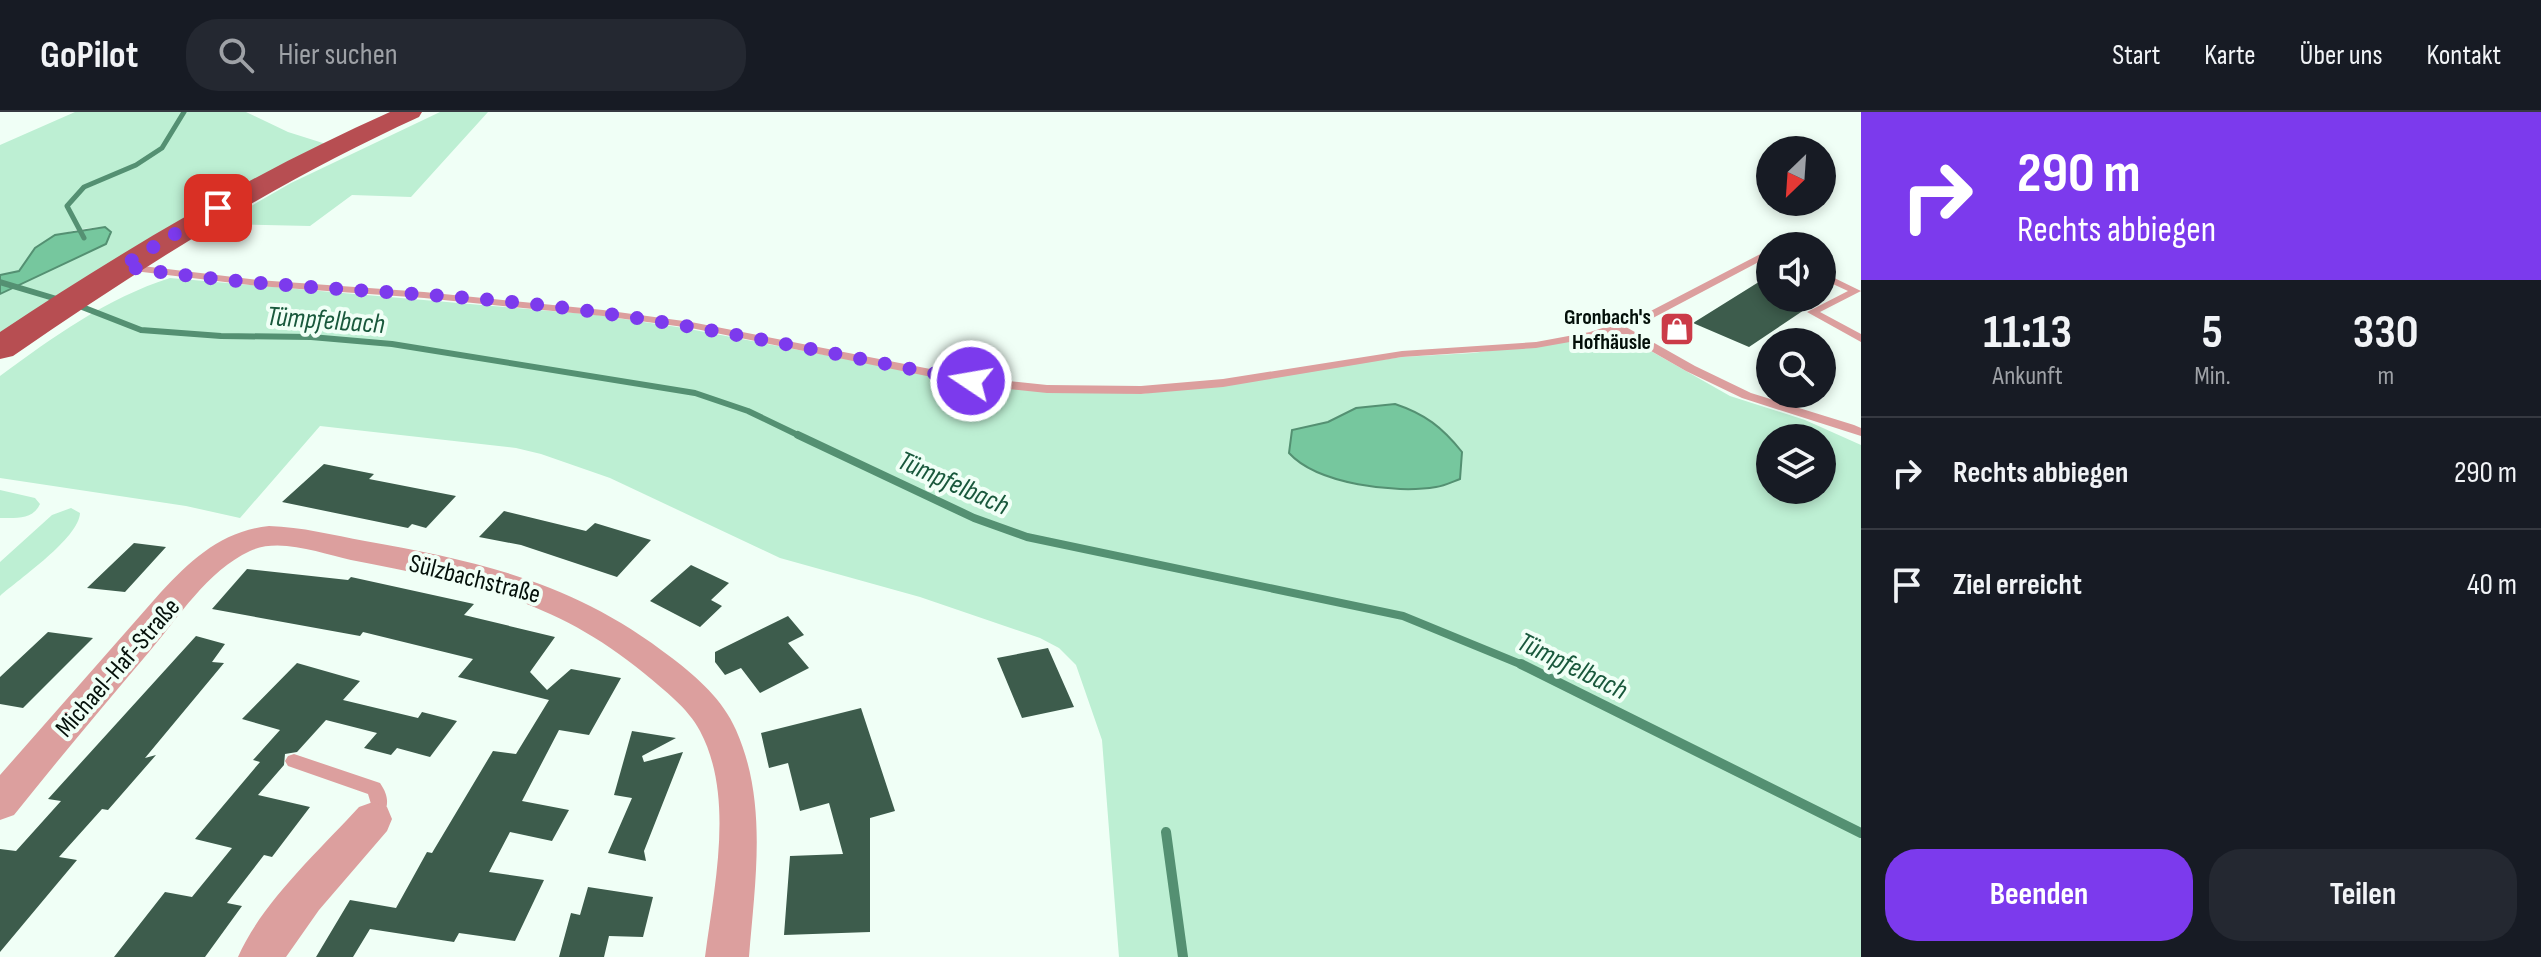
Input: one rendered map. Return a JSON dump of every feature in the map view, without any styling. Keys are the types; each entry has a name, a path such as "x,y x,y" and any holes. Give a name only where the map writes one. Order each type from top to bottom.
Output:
{"main road":[{"path":"0,348 122,266 240,196 410,112"}],"street":[{"name":"Sülzbachstraße","path":"244,541 282,537 472,571 561,601 597,620 644,652 688,692 717,728 734,779 739,829 727,957"},
{"name":"Michael-Haf-Straße","path":"0,803 166,609 205,569 244,541"},
{"path":"260,957 304,896 373,819"}],"lane":[{"path":"122,266 258,283 439,296 603,313 691,325 971,381 1047,389 1141,390 1223,383 1402,354 1536,345 1592,335 1647,317 1756,259"},
{"path":"1836,282 1856,291 1836,301"},
{"path":"1812,312 1861,339"},
{"path":"1618,327 1735,391 1839,422 1861,432"},
{"path":"294,761 374,788 380,795 380,805 373,819"}],"shaded area":[{"path":"75,112 246,112 288,132 326,144 0,333 0,294 106,244 111,235 105,227 64,233 47,243 19,271 0,275 0,145"},
{"path":"440,112 488,112 411,197 352,195 310,226 220,224 291,183"},
{"path":"105,227 111,232 106,244 0,294 0,275 19,271 35,248 55,235"},
{"path":"170,278 597,315 684,328 972,383 1141,394 1402,357 1473,353 1619,333 1730,396 1756,404 1756,408 1768,408 1814,424 1756,424 1756,504 1836,504 1836,434 1861,445 1861,957 1119,957 1102,740 1076,665 1059,648 1040,638 920,597 780,558 610,478 516,448 320,426 240,518 186,506 0,478 0,376 81,320 124,296","holes":["1356,408 1437,487 1377,487 1328,477 1292,430 1328,422"]},
{"path":"1395,404 1424,417 1455,443 1462,452 1460,479 1419,489 1358,484 1318,472 1289,453 1292,430 1328,422 1356,408"},
{"path":"0,490 35,498 40,504 28,515 0,518"},
{"path":"71,508 80,513 70,534 47,558 0,596 0,562 52,515"}],"building":[{"path":"1756,284 1756,312 1801,312 1777,328 1756,328 1756,342 1749,347 1693,323"},
{"path":"324,464 374,474 369,479 456,496 426,528 412,524 408,528 282,502"},
{"path":"504,511 586,531 595,523 651,540 617,577 521,545 479,537"},
{"path":"134,543 166,547 125,592 87,588"},
{"path":"691,565 729,583 711,600 722,606 700,627 650,601"},
{"path":"247,569 348,580 351,577 474,604 464,615 555,637 530,672 547,690 571,669 621,678 589,735 559,730 522,801 569,810 552,841 510,832 489,872 544,880 515,941 459,933 454,942 370,929 353,957 316,957 350,900 396,908 427,852 432,853 493,751 516,754 549,700 458,677 473,659 363,632 360,636 212,609"},
{"path":"788,616 804,635 788,643 809,668 760,693 741,668 725,675 715,662 715,652"},
{"path":"48,632 93,638 23,708 0,704 0,677"},
{"path":"196,636 225,644 212,662 224,663 145,758 156,755 108,810 102,809 59,857 77,860 0,952 0,849 16,851 61,801 48,799"},
{"path":"1048,648 1074,707 1022,718 997,658"},
{"path":"297,663 360,681 343,700 418,718 422,712 457,721 430,757 397,748 391,755 364,748 377,733 326,720 297,752 285,754 284,765 258,795 310,807 272,857 264,855 227,903 242,906 205,957 114,957 165,892 192,897 232,848 195,839 260,762 253,760 280,730 242,719"},
{"path":"861,708 895,811 870,818 870,932 784,935 790,856 843,854 829,803 800,811 788,763 769,768 761,733"},
{"path":"632,731 676,738 642,756 644,762 683,752 644,851 646,861 608,853 632,798 614,795"},
{"path":"588,887 653,897 643,937 609,936 604,957 559,957 571,913 580,915"}],"waterway":[{"path":"84,238 67,206 84,187 136,165 162,148 184,112"},
{"name":"Tümpfelbach","path":"0,282 60,300"},
{"name":"Tümpfelbach","path":"77,305 141,330 221,336 311,337 392,344 695,393 748,411 802,437"},
{"name":"Tümpfelbach","path":"798,435 974,518 1027,537 1403,616 1525,666"},
{"name":"Tümpfelbach","path":"1521,664 1861,833"},
{"path":"1166,832 1183,957"}],"place":[{"name":"Gronbach's Hofhäusle","path":"1677,329"}],"route":[{"path":"218,208 122,266 258,283 424,295 603,313 691,325 971,381"}]}
